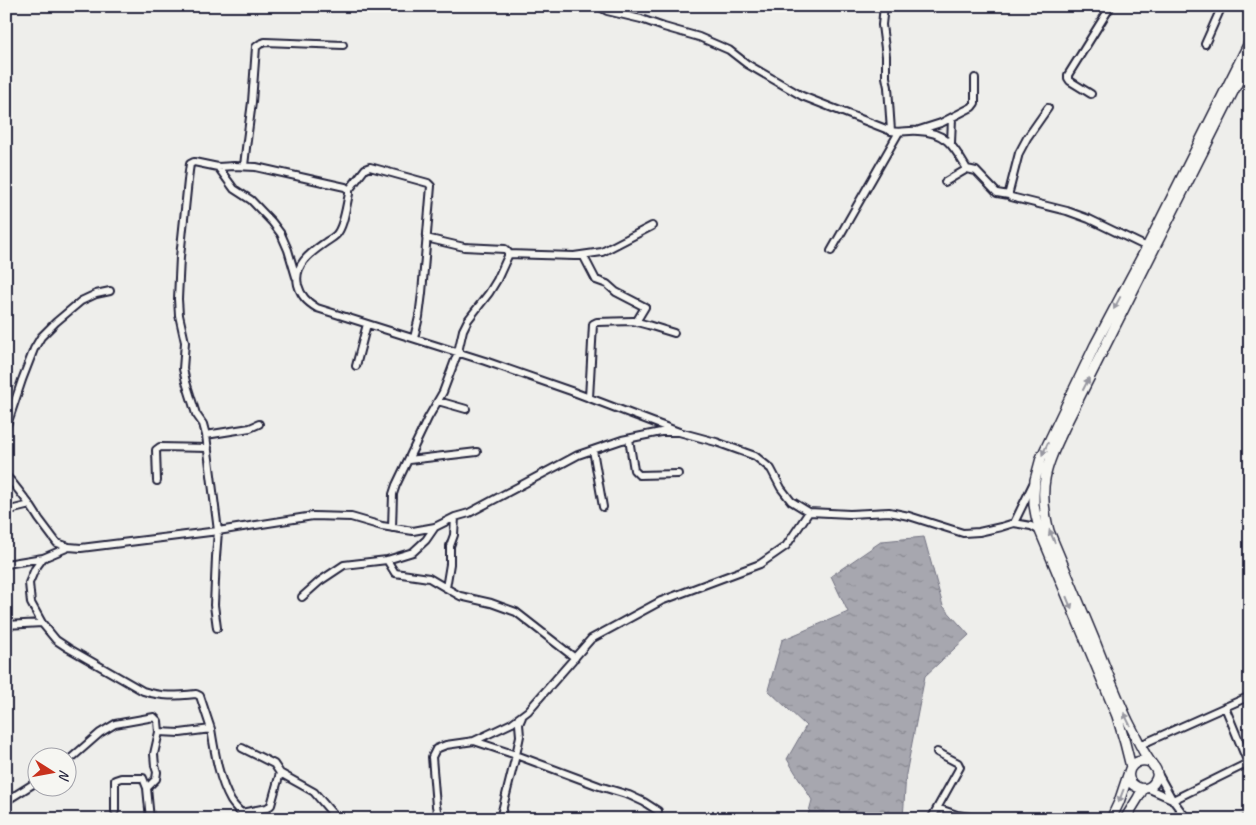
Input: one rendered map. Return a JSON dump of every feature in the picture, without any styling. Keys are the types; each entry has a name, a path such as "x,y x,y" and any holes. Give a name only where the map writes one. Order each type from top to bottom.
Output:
{"main road":[{"path":"1250,41 1198,153 1064,418 1041,458 1035,480 1034,505 1040,531 1116,716 1125,743 1130,770 1129,778 1132,784 1137,787 1145,788 1152,786 1155,782 1157,771 1140,745 1117,696 1049,530 1045,516 1043,489 1045,476 1064,418 1095,345 1147,247 1198,153 1250,58"},
{"path":"1111,819 1134,763 1140,760 1150,762"},
{"path":"1125,819 1145,788"}],"street":[{"path":"598,6 607,11 640,19 729,50 747,64 802,96 891,131 918,130 952,118 972,107 976,103 975,78"},
{"path":"884,6 882,25 891,131"},
{"path":"1091,94 1070,81 1068,75 1110,6"},
{"path":"1205,44 1222,6"},
{"path":"244,166 252,102 256,47 265,42 343,45"},
{"path":"1009,195 1019,153 1048,108"},
{"path":"951,143 952,118"},
{"path":"918,130 943,137 951,143 967,169"},
{"path":"831,251 899,132"},
{"path":"217,628 214,606 218,531 206,435 203,424 196,414 183,368 185,342 179,315 178,299 180,257 190,164 194,162 218,167 244,166 272,170 345,187 349,190"},
{"path":"218,167 234,189 251,200 281,234 302,296 317,308 458,352 679,432 716,442 755,456 771,469 781,488 791,501 809,512 850,514 888,512 909,516 963,533 979,532 1014,523 1031,526 1040,531"},
{"path":"298,285 297,275 299,267 306,258 337,234 343,222 349,190 365,169 370,167 428,183 430,186 419,317 414,338"},
{"path":"945,182 967,169 976,171 998,193 1090,219 1147,247"},
{"path":"508,254 574,256 602,252 652,226"},
{"path":"426,238 464,247 505,249 508,254"},
{"path":"392,528 396,485 442,392 458,352 463,330 497,280 508,254"},
{"path":"583,255 596,280 606,284 644,308 636,322"},
{"path":"6,428 22,380 34,349 41,337 81,302 96,294 110,291"},
{"path":"589,398 593,324 596,322 613,321 636,322 674,333"},
{"path":"356,366 367,324"},
{"path":"438,401 466,410"},
{"path":"206,435 250,428 259,424"},
{"path":"6,476 30,505 57,543 69,547 95,547 313,516 350,517 382,526 412,531 435,527 455,517 469,513 578,455 629,438 660,432 679,432"},
{"path":"629,438 634,470 638,475 678,474"},
{"path":"158,481 156,450 160,447 208,448"},
{"path":"593,450 603,507"},
{"path":"409,460 477,452"},
{"path":"1014,523 1035,480"},
{"path":"6,510 30,505"},
{"path":"440,819 436,806 432,757 436,749 474,741 512,723 528,711 591,639 661,601 760,564 786,546 809,512"},
{"path":"446,588 455,517"},
{"path":"302,597 320,581 344,565 387,560 413,552 426,540 435,527"},
{"path":"6,564 43,558 69,547"},
{"path":"43,558 35,569 29,583 31,603 42,623 56,640 143,691 166,696 196,694 200,696 211,729 221,777 232,803 242,816 271,805 280,773"},
{"path":"387,560 395,573 429,578 460,596 491,603 516,612 574,658"},
{"path":"6,626 42,623"},
{"path":"1140,745 1250,696"},
{"path":"1145,788 1172,800 1249,763 1225,707"},
{"path":"500,819 520,736 519,724 522,716"},
{"path":"78,753 100,733 115,724 154,717 158,721 159,732 154,754 157,772 156,779 147,788"},
{"path":"159,732 180,733 211,729"},
{"path":"474,741 516,754 599,786 637,798 658,811"},
{"path":"242,748 274,764 280,773 314,792 336,819"},
{"path":"931,819 960,767 958,763 938,752"},
{"path":"1157,771 1172,800 1187,819"},
{"path":"115,810 115,780 121,778 143,778 147,788 150,819"},
{"path":"6,801 28,787"},
{"path":"937,808 957,815 982,819"},
{"path":"1245,819 1250,816"}],"water":[{"path":"924,537 943,606 969,635 925,676 906,774 903,819 807,819 812,800 787,759 806,726 768,690 782,640 848,612 831,576 882,541"}]}
